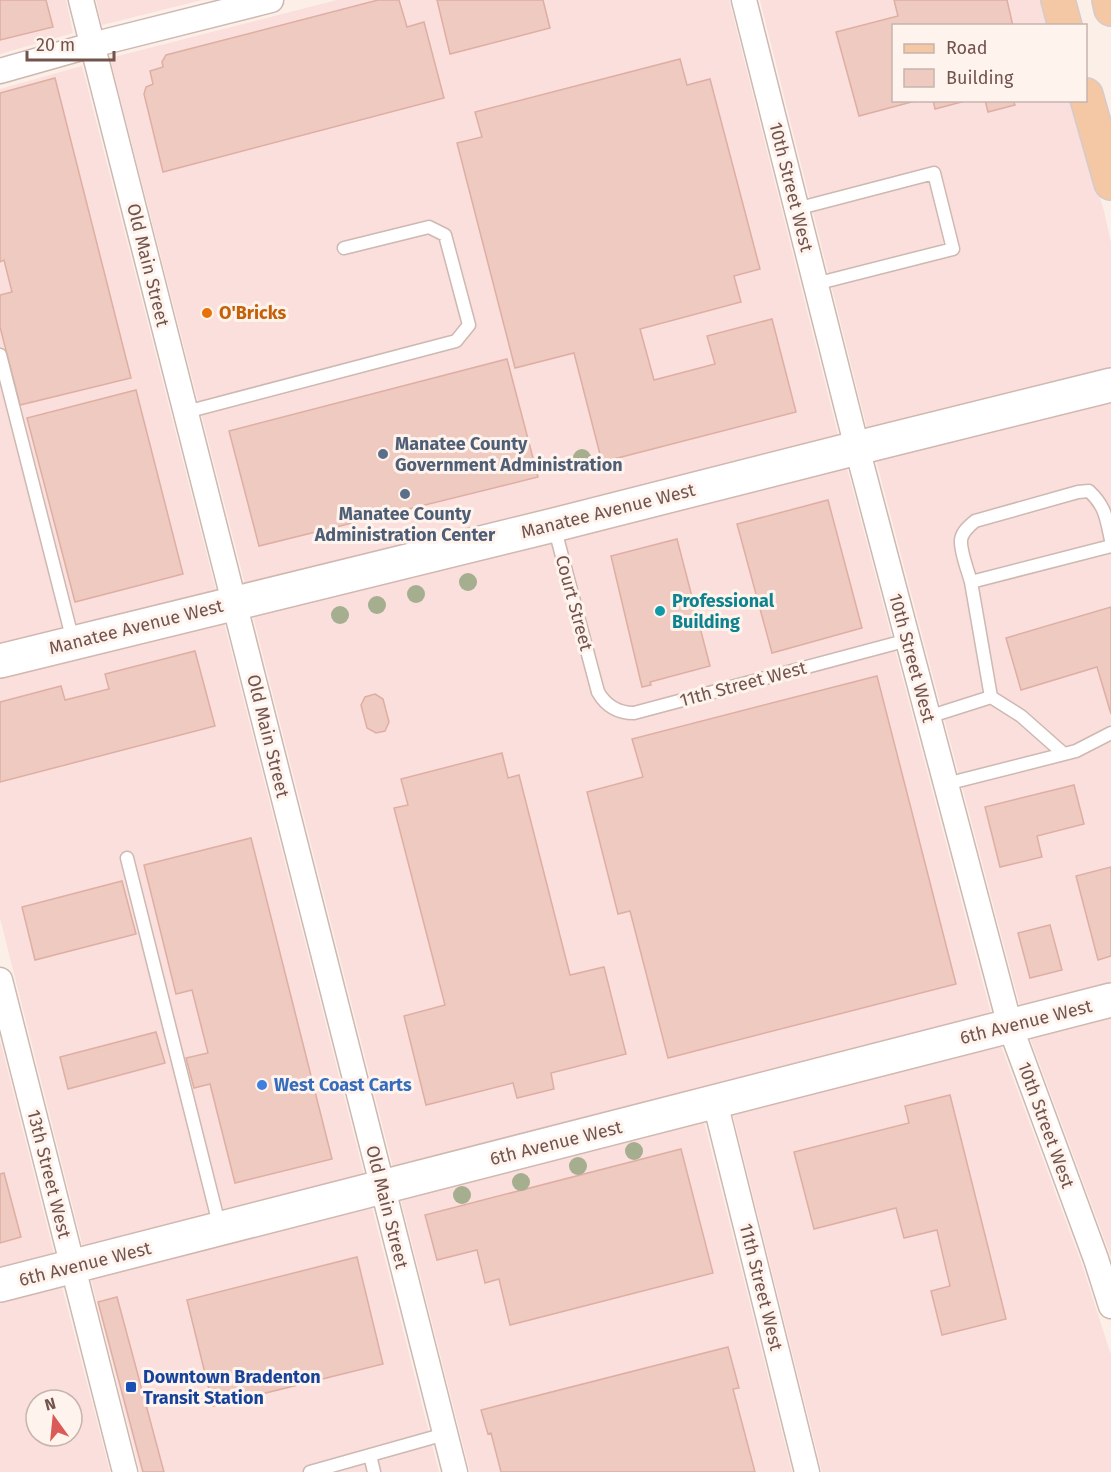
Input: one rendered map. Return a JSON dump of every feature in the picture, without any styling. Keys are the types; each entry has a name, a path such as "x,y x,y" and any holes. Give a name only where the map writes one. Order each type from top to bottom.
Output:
{"main road":[{"path":"1058,0 1064,24"},
{"path":"1108,0 1111,9"},
{"path":"1096,108 1111,183"},
{"name":"Manatee Avenue West","path":"0,661 554,525 857,447 1111,386"},
{"name":"6th Avenue West","path":"0,1285 1111,1000"}],"street":[{"name":"Old Main Street","path":"81,0 455,1472"},
{"path":"0,71 92,45 271,0"},
{"name":"10th Street West","path":"744,0 857,447 1010,1026 1096,1259 1111,1306"},
{"name":"13th Street West","path":"0,980 125,1472"},
{"name":"11th Street West","path":"715,1102 807,1472"}],"lane":[{"path":"796,209 934,173 953,249 815,284"},
{"path":"186,412 456,341 469,325 446,235 429,227 344,248"},
{"path":"0,356 73,643"},
{"path":"990,698 971,582 961,539 966,529 975,521 1078,492 1089,491 1099,501 1111,540"},
{"name":"Court Street","path":"554,525 594,680"},
{"path":"971,582 1111,546"},
{"name":"11th Street West","path":"594,680 602,700 608,706 627,713 634,713 908,640"},
{"path":"928,717 990,698 1021,716 1065,754"},
{"path":"946,784 1076,751 1111,733"},
{"path":"127,858 221,1229"},
{"path":"310,1472 445,1434"},
{"path":"370,1455 374,1472"}],"shaded area":[{"path":"0,0 66,0 73,33 0,54"},
{"path":"96,0 202,0 102,25"},
{"path":"337,0 729,0 838,435 245,584 110,58"},
{"path":"760,0 1042,0 1050,24 892,24 892,102 1071,102 1104,211 1111,243 1111,368 867,428"},
{"path":"82,66 216,591 0,644 0,89"},
{"path":"1111,403 1111,983 1020,1006 876,460"},
{"path":"847,468 991,1014 393,1167 253,616"},
{"path":"224,623 364,1175 83,1247 0,918 0,678"},
{"path":"1111,1017 1111,1257 1030,1038"},
{"path":"0,1040 54,1254 0,1267"},
{"path":"1001,1046 1082,1265 1111,1355 1111,1472 822,1472 733,1115"},
{"path":"704,1122 792,1472 470,1472 401,1200"},
{"path":"372,1208 439,1472 140,1472 91,1279"},
{"path":"62,1287 110,1472 0,1472 0,1302"}],"building":[{"path":"0,0 46,0 53,27 0,40"},
{"path":"378,0 399,0 407,27 424,22 444,98 163,172 144,94 146,87 153,84 150,71 163,67 162,62 166,55"},
{"path":"437,0 543,0 550,28 450,54"},
{"path":"894,0 1007,0 1013,24 892,24 892,102 912,102 859,116 836,32 898,16"},
{"path":"680,59 687,85 710,79 760,269 734,276 741,302 640,329 654,380 715,364 707,336 772,319 796,412 602,462 574,353 515,368 457,143 482,137 475,112"},
{"path":"55,78 131,378 20,405 0,327 0,295 12,292 4,260 0,262 0,93"},
{"path":"933,102 961,102 935,109"},
{"path":"986,102 1014,102 1015,105 988,112"},
{"name":"Manatee County Government Administration","path":"507,359 538,477 259,546 229,431"},
{"path":"136,390 183,574 75,602 27,418"},
{"path":"828,500 862,628 772,653 737,524"},
{"name":"Professional Building","path":"677,539 710,666 650,682 651,685 642,687 611,556"},
{"path":"1111,607 1111,714 1097,667 1021,690 1006,638"},
{"path":"195,651 215,726 0,782 0,702 61,686 65,700 109,689 105,674"},
{"path":"877,676 956,984 668,1058 630,911 618,914 587,792 643,777 632,739"},
{"path":"375,694 383,699 389,722 385,731 376,733 367,728 361,705 365,697"},
{"path":"502,753 508,778 519,775 570,975 604,967 626,1054 551,1073 554,1089 517,1098 513,1083 426,1105 404,1016 445,1005 394,808 408,805 401,779"},
{"path":"1074,785 1084,824 1037,836 1042,857 1000,867 985,807"},
{"path":"251,838 332,1159 235,1183 210,1084 194,1088 186,1058 208,1053 192,990 176,994 144,865"},
{"path":"1111,867 1111,956 1098,960 1076,876"},
{"path":"122,881 136,934 35,960 22,907"},
{"path":"1050,925 1062,970 1030,978 1018,933"},
{"path":"156,1032 165,1063 68,1089 60,1057"},
{"path":"950,1095 1006,1319 942,1335 931,1291 950,1286 937,1230 904,1238 896,1208 814,1229 794,1152 909,1123 905,1106"},
{"path":"681,1149 713,1273 510,1325 499,1279 485,1283 477,1250 437,1260 425,1215"},
{"path":"4,1173 21,1237 0,1243 0,1174"},
{"path":"357,1257 383,1364 213,1406 187,1300"},
{"name":"Downtown Bradenton Transit Station","path":"117,1297 164,1472 143,1472 98,1302"},
{"path":"728,1347 739,1388 733,1389 755,1472 501,1472 491,1433 488,1434 481,1410"}],"place":[{"name":"O'Bricks","path":"207,313"},
{"name":"Manatee County Government Administration","path":"383,454"},
{"name":"Manatee County Administration Center","path":"405,494"},
{"name":"Professional Building","path":"660,611"},
{"name":"West Coast Carts","path":"262,1085"},
{"name":"Downtown Bradenton Transit Station","path":"131,1387"}]}
